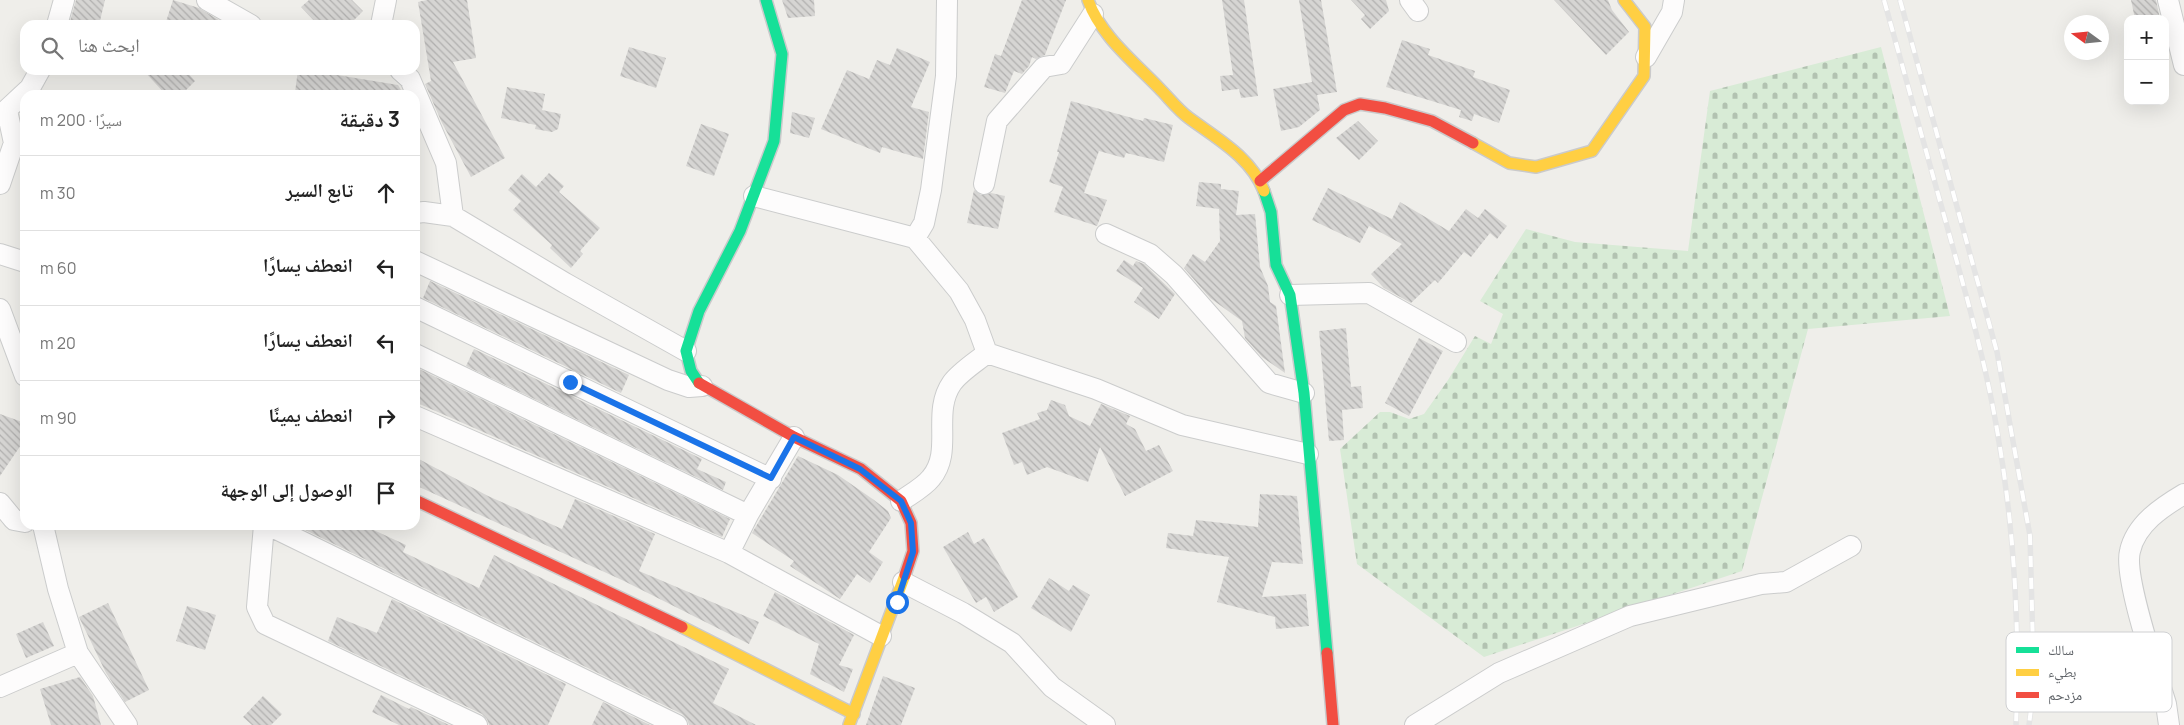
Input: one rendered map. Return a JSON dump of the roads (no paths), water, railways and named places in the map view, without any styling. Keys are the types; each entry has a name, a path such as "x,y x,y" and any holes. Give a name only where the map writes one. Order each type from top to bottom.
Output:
{"street":[{"path":"58,20 64,0"},
{"path":"207,0 242,20"},
{"path":"382,20 386,0"},
{"path":"766,0 782,54 774,142 740,231 699,311 686,351 691,371 702,386 794,437 860,469 901,501 911,523 913,552 854,714 848,725"},
{"path":"915,238 924,224 936,152 946,76 947,0"},
{"path":"1260,181 1344,110 1360,104 1385,108 1432,121 1509,163 1536,167 1592,150 1644,76 1646,57 1645,26 1624,0"},
{"path":"1646,57 1672,12 1674,0"},
{"path":"2168,0 2184,65"},
{"path":"984,184 997,121 1044,67 1061,64 1090,7 1119,47 1187,117 1226,142 1260,181 1271,212 1276,265 1290,295 1304,393 1308,454 1333,710 1332,725"},
{"path":"28,90 37,75"},
{"path":"406,75 410,79 415,90"},
{"path":"0,184 14,143 3,113 20,97"},
{"path":"420,102 446,163 453,216"},
{"path":"754,196 915,238 959,291 975,320 986,353"},
{"path":"420,212 453,216 565,283 686,351"},
{"path":"1106,234 1150,254 1174,274 1269,383 1304,393"},
{"path":"0,254 20,260"},
{"path":"420,263 668,380 689,387 702,386"},
{"path":"1290,295 1369,293 1456,342"},
{"path":"0,309 20,363"},
{"path":"420,309 771,478"},
{"path":"986,353 1096,389 1182,426 1308,454"},
{"path":"901,501 932,478 943,453 941,423 944,399 952,382 986,353"},
{"path":"420,356 748,515"},
{"path":"420,418 729,553 881,636"},
{"path":"729,553 748,515 794,437"},
{"path":"2145,632 2129,575 2130,551 2142,527 2160,508 2184,494"},
{"path":"420,502 617,595 854,714"},
{"path":"0,503 13,523"},
{"path":"43,530 58,588 78,653 127,725"},
{"path":"265,530 257,607 265,624 477,725"},
{"path":"276,530 677,725"},
{"path":"1415,725 1499,673 1630,616 1761,584 1786,582 1851,546"},
{"path":"903,582 962,613 1012,643 1052,687 1105,725"},
{"path":"0,687 78,653"},
{"path":"2167,712 2169,725"}],"railway":[{"path":"1884,0 1987,377 2007,499 2014,574 2017,632"},
{"path":"1900,0 1997,352 2030,536 2033,632"},
{"path":"2016,712 2016,725"},
{"path":"2029,725 2031,712"}]}
